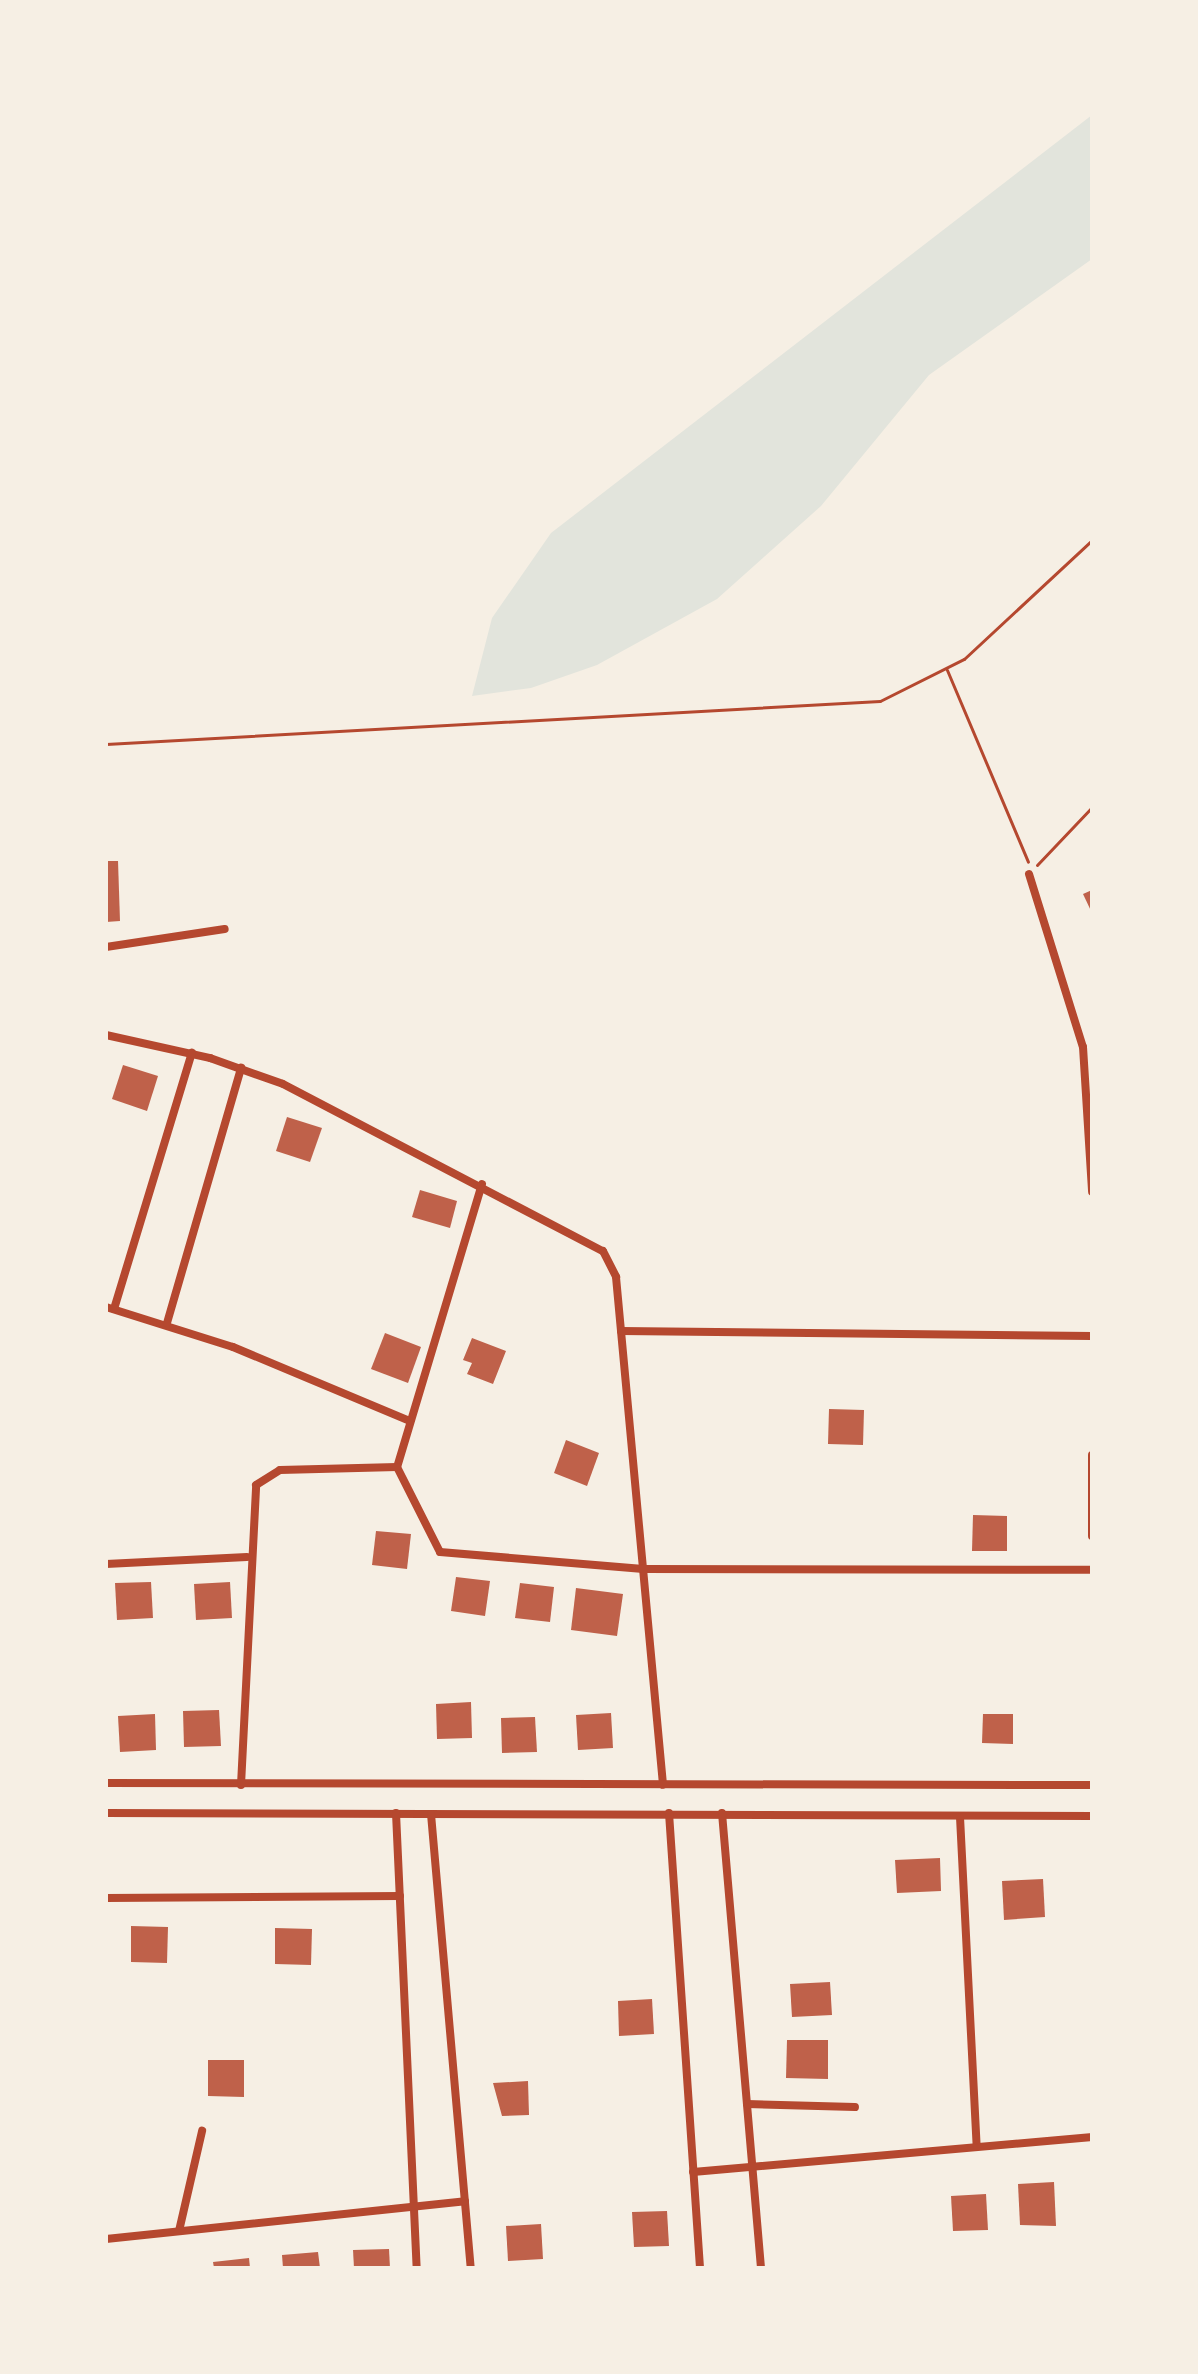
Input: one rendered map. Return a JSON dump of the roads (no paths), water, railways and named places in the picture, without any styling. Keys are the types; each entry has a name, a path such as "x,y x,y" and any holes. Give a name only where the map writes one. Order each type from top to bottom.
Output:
{"street":[{"path":"1031,873 1088,1048 1092,1192"},
{"path":"106,947 225,929"},
{"path":"106,1035 192,1053 241,1068 482,1184 603,1251 616,1277 663,1785"},
{"path":"192,1053 110,1308 167,1323 410,1421"},
{"path":"167,1323 241,1068"},
{"path":"482,1184 397,1467 440,1552 643,1569 1092,1570"},
{"path":"621,1331 1092,1336"},
{"path":"1092,1455 1092,1536"},
{"path":"241,1785 247,1557 254,1491 264,1475 397,1467"},
{"path":"106,1564 247,1557"},
{"path":"106,1783 1092,1785"},
{"path":"106,1813 1092,1816"},
{"path":"396,1813 417,2268"},
{"path":"669,1813 700,2268"},
{"path":"722,1813 761,2268"},
{"path":"431,1814 471,2268"},
{"path":"960,1817 977,2147"},
{"path":"106,1898 400,1896"},
{"path":"747,2104 855,2107"},
{"path":"179,2231 202,2131"},
{"path":"693,2172 1092,2137"},
{"path":"106,2239 465,2201"}]}
